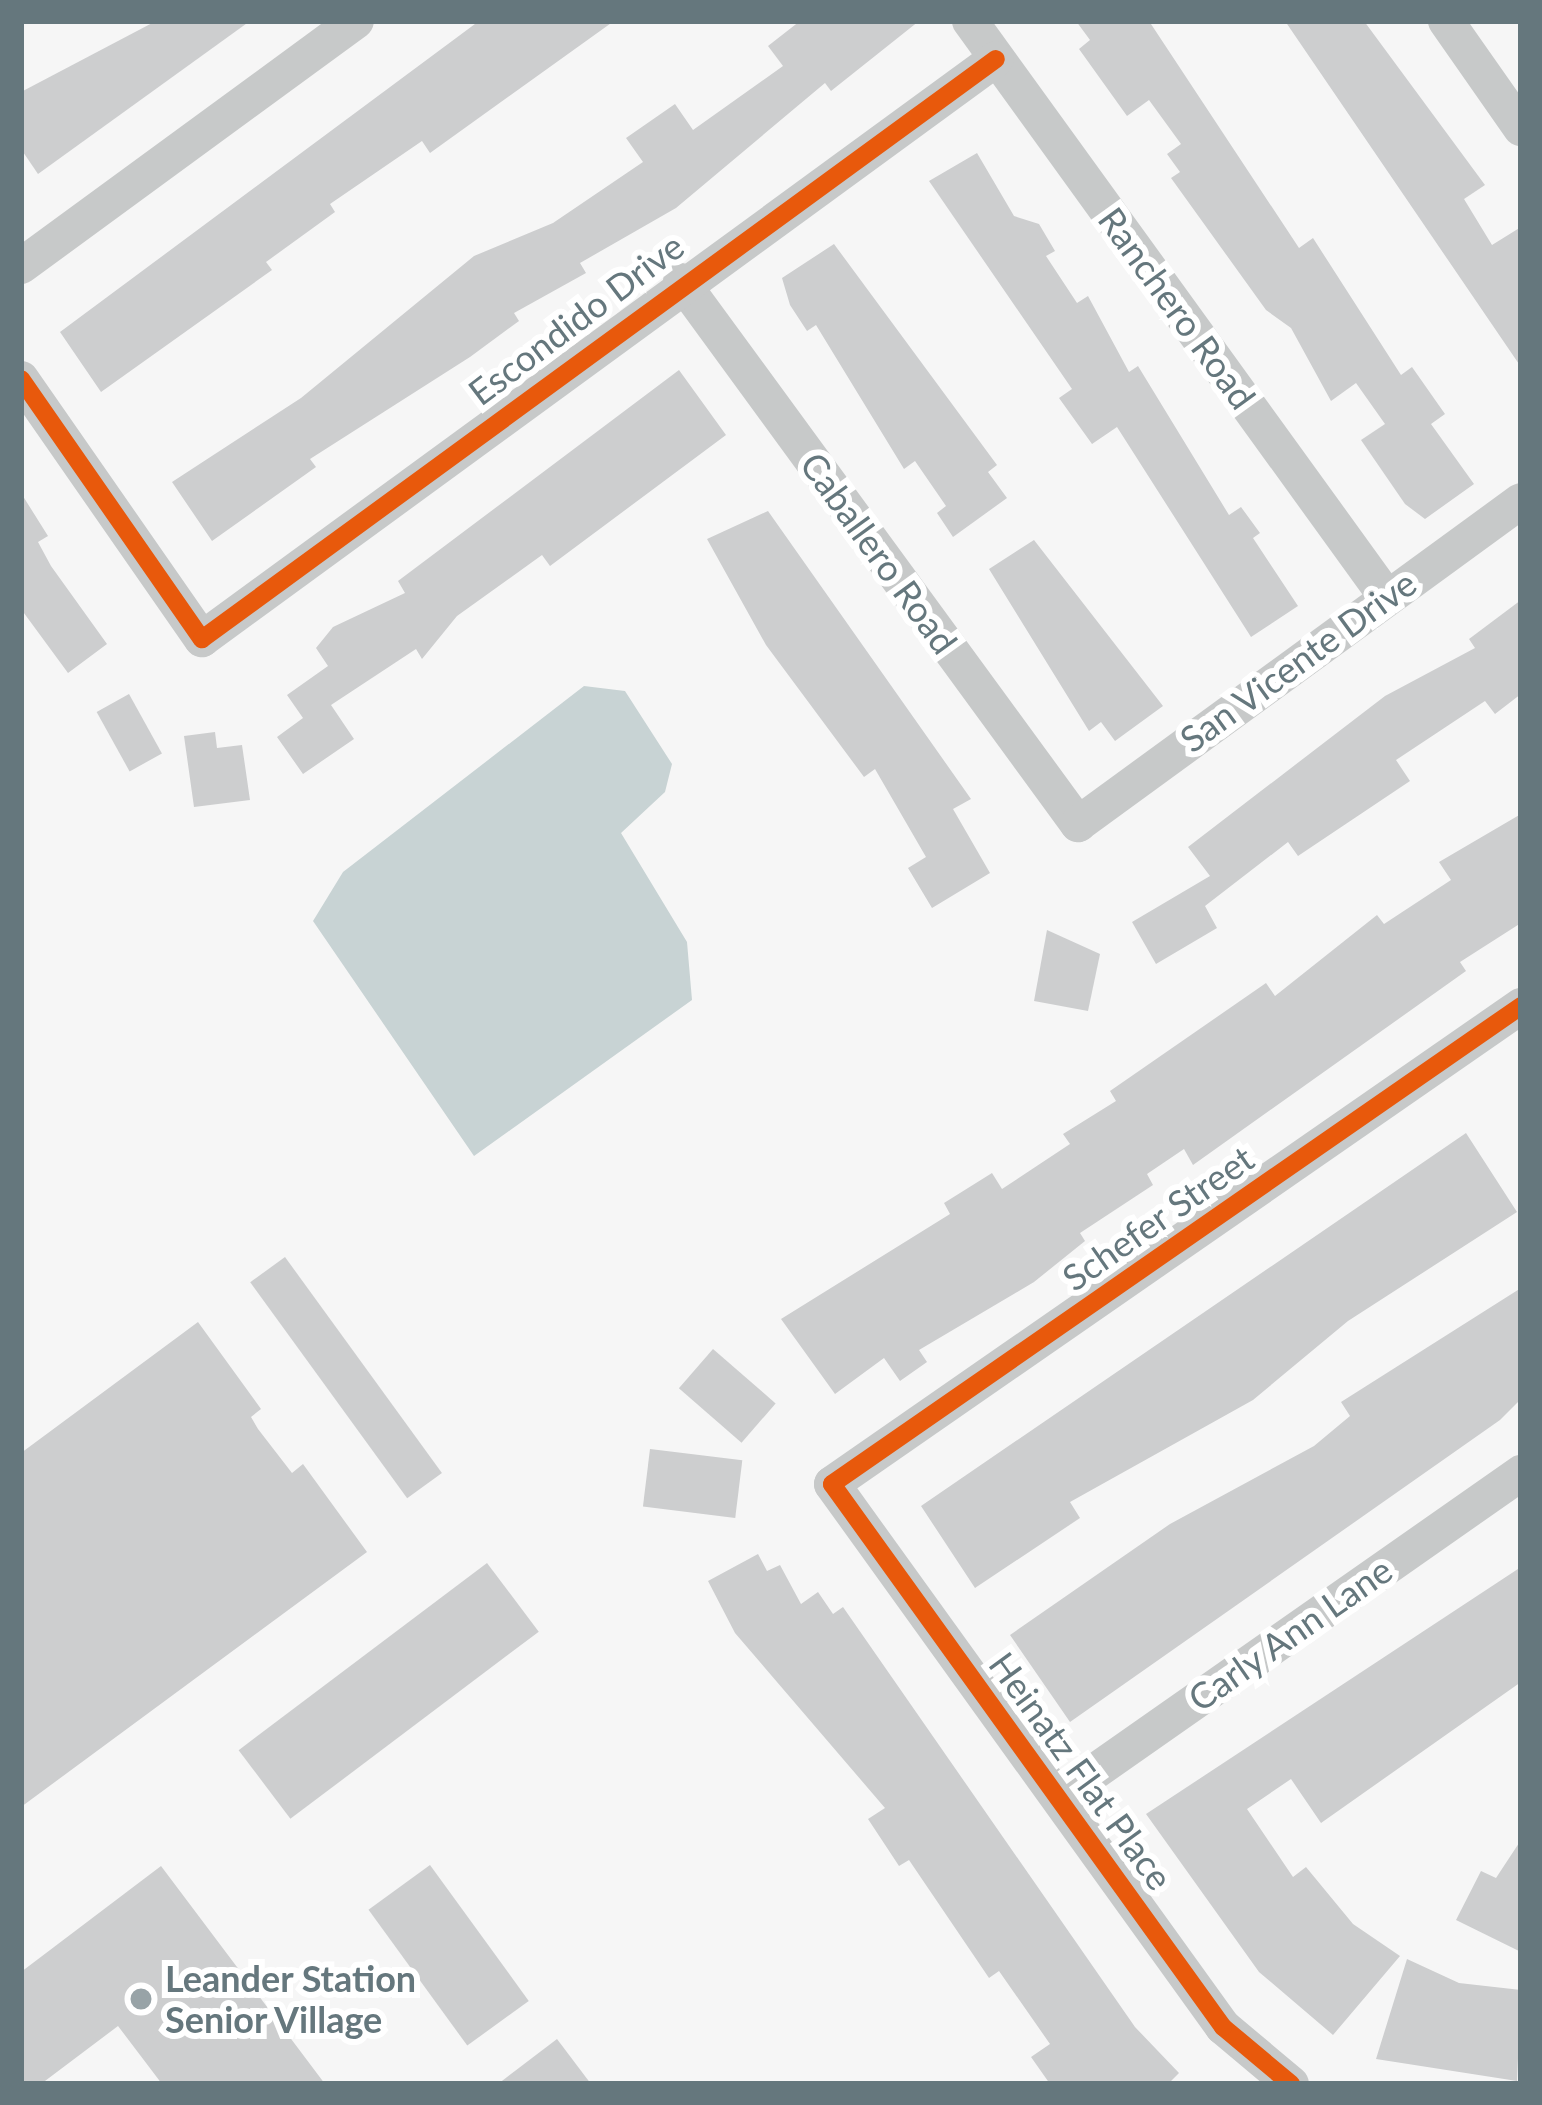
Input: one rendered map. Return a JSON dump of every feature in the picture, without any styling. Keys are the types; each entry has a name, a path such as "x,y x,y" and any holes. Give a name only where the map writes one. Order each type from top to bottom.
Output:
{"street":[{"path":"21,266 356,21"},
{"name":"Ranchero Road","path":"970,21 1385,595"},
{"path":"1446,21 1521,128"},
{"name":"Escondido Drive","path":"21,379 202,640 681,281 996,59"},
{"name":"Caballero Road","path":"681,281 1078,824"},
{"name":"San Vicente Drive","path":"1078,824 1385,595 1521,501"},
{"name":"Schefer Street","path":"832,1484 1521,1006"},
{"name":"Carly Ann Lane","path":"1060,1796 1521,1473"},
{"name":"Heinatz Flat Place","path":"832,1484 1223,2027 1291,2084"}],"shaded area":[{"path":"584,686 625,691 672,764 665,792 621,833 687,942 692,1000 474,1156 313,921 343,872"}],"building":[{"path":"156,21 250,21 38,174 21,149 21,92"},
{"path":"479,21 614,21 430,153 422,141 330,204 335,212 266,262 272,270 101,392 60,332"},
{"path":"800,21 919,21 831,91 825,83 676,208 580,263 586,273 514,313 519,321 470,357 310,459 316,467 212,541 172,482 301,398 474,256 553,223 643,162 626,138 675,104 693,130 783,66 768,46"},
{"path":"1076,21 1149,21 1299,248 1313,238 1401,375 1412,367 1445,414 1431,424 1474,484 1425,519 1405,504 1361,440 1385,424 1356,383 1331,401 1291,328 1266,310 1171,178 1180,172 1167,154 1181,144 1149,100 1127,116 1079,49 1090,40"},
{"path":"1285,21 1364,21 1485,185 1464,199 1492,245 1521,227 1521,367"},
{"path":"977,153 1014,216 1039,224 1055,251 1046,256 1077,303 1088,296 1129,372 1138,366 1229,515 1241,507 1260,533 1253,538 1298,606 1251,637 1117,427 1092,444 1059,398 1072,389 929,181"},
{"path":"834,244 997,465 988,472 1007,498 953,537 937,513 946,506 915,461 904,469 816,325 807,331 790,305 782,278"},
{"path":"679,370 726,435 550,566 542,555 457,616 422,659 416,649 331,705 354,739 303,774 277,737 303,718 287,695 328,666 316,648 333,627 405,593 398,581"},
{"path":"21,493 48,536 38,542 51,566 107,644 68,673 21,609"},
{"path":"768,511 971,799 953,809 990,873 932,908 908,868 926,857 875,769 864,777 766,645 707,539"},
{"path":"1034,540 1163,706 1115,741 1101,722 1089,731 989,569"},
{"path":"1521,600 1521,694 1495,714 1485,701 1396,760 1410,781 1298,856 1288,842 1205,906 1217,928 1156,964 1132,922 1210,876 1188,847 1385,696 1475,648 1469,639"},
{"path":"129,694 162,753 130,771 97,712"},
{"path":"215,732 217,748 242,745 250,800 194,807 184,736"},
{"path":"1521,814 1521,923 1460,962 1466,971 1193,1165 1184,1149 1147,1174 1153,1185 1080,1233 1085,1241 1034,1282 919,1350 927,1362 900,1381 884,1358 835,1394 781,1319 950,1214 944,1203 992,1173 1002,1189 1070,1144 1063,1134 1116,1101 1110,1091 1266,983 1275,996 1377,915 1384,924 1451,880 1439,862"},
{"path":"1047,930 1100,954 1088,1011 1034,1001"},
{"path":"1466,1133 1517,1212 1348,1321 1253,1400 1070,1502 1080,1518 975,1588 921,1506"},
{"path":"285,1257 442,1473 407,1498 250,1282"},
{"path":"1521,1288 1521,1399 1500,1420 1070,1722 1010,1635 1170,1524 1314,1446 1350,1416 1341,1402"},
{"path":"198,1322 261,1409 251,1417 258,1429 292,1473 303,1464 367,1552 21,1807 21,1453"},
{"path":"713,1349 776,1403 742,1443 679,1388"},
{"path":"650,1449 742,1460 735,1518 643,1507"},
{"path":"758,1554 767,1571 780,1565 801,1604 818,1592 833,1614 843,1607 1135,2027 1179,2073 1168,2084 1050,2084 1031,2057 1050,2044 999,1971 989,1978 909,1860 899,1866 868,1819 885,1808 735,1633 708,1581"},
{"path":"487,1563 539,1632 290,1819 239,1750"},
{"path":"1521,1567 1521,1682 1321,1823 1291,1779 1247,1809 1293,1877 1306,1867 1353,1924 1400,1956 1333,2035 1259,1972 1146,1814"},
{"path":"1521,1840 1521,1952 1456,1920 1481,1871 1496,1878"},
{"path":"430,1865 529,2001 467,2046 369,1910"},
{"name":"Leander Station Senior Village","path":"161,1866 325,2084 162,2084 118,2026 41,2084 21,2084 21,1972"},
{"path":"1407,1959 1459,1983 1521,1990 1517,2081 1376,2059"},
{"path":"557,2039 591,2084 498,2084"}],"cycle path":[{"path":"21,379 202,639 996,59"},
{"path":"1291,2084 1223,2027 832,1484 1521,1006"}],"place":[{"name":"Leander Station Senior Village","path":"141,1999"}]}
